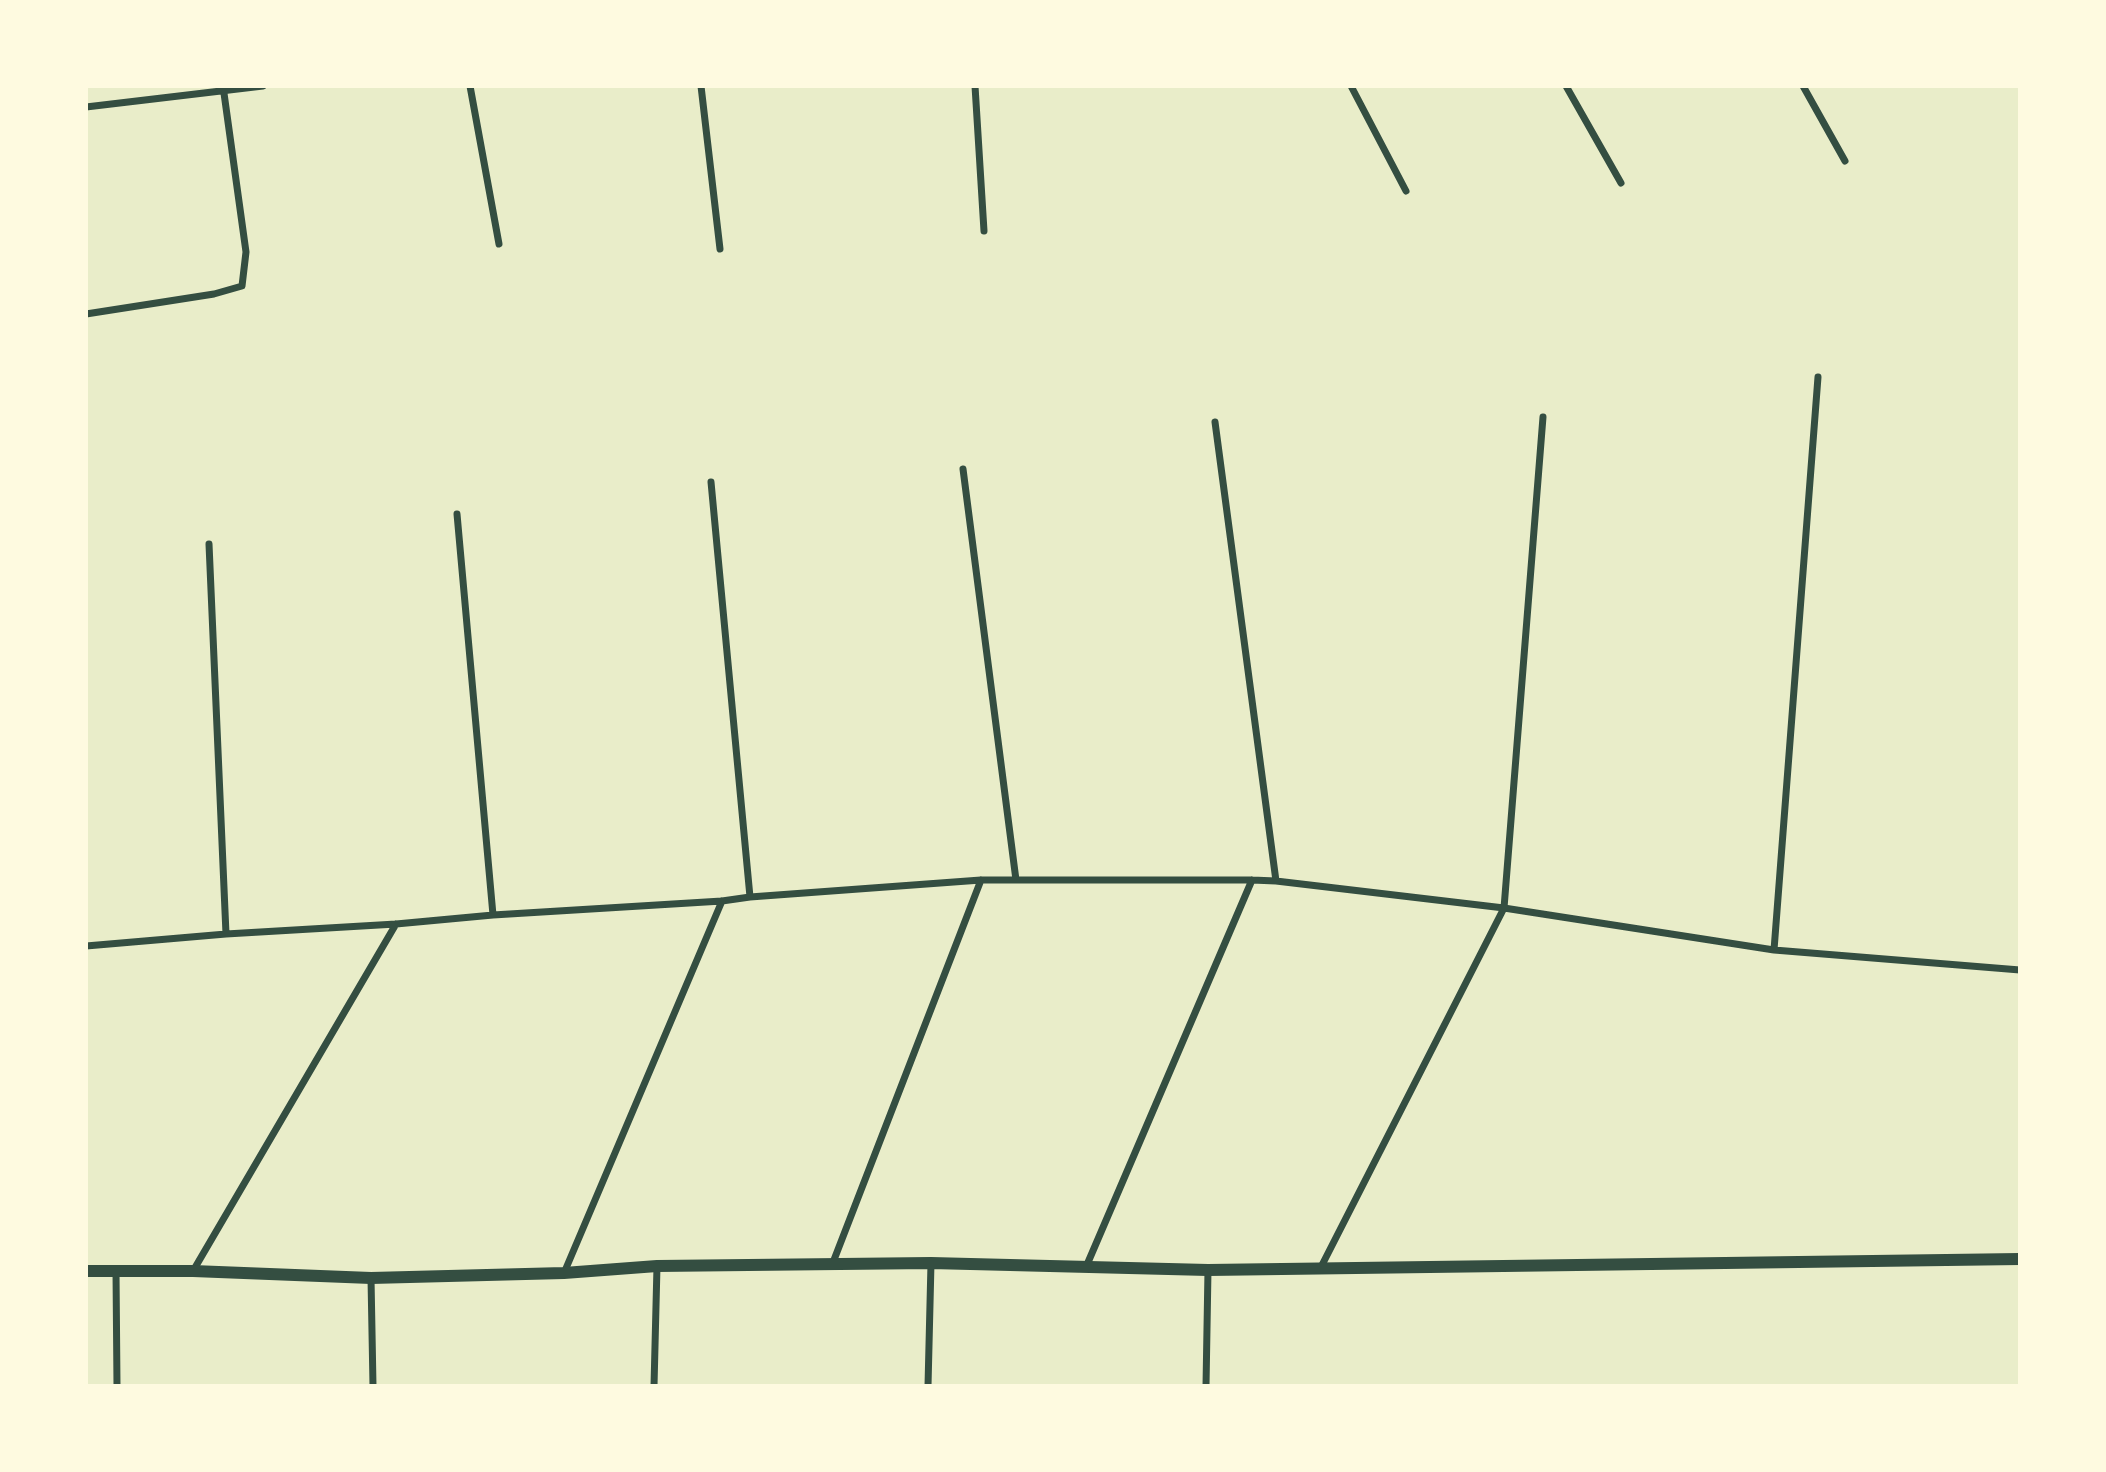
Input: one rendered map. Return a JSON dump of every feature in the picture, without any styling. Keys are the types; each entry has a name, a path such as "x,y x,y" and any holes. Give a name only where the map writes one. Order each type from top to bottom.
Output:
{"street":[{"path":"86,107 263,86"},
{"path":"470,86 499,244"},
{"path":"701,86 720,248"},
{"path":"975,86 984,230"},
{"path":"1351,86 1406,191"},
{"path":"1566,86 1621,183"},
{"path":"1803,86 1845,161"},
{"path":"86,314 214,294 243,286 246,251 223,89"},
{"path":"1774,950 1818,377"},
{"path":"1320,1269 1504,908 1544,417"},
{"path":"1215,422 1276,881"},
{"path":"963,469 1016,880"},
{"path":"711,482 750,897"},
{"path":"457,514 493,915"},
{"path":"209,544 226,934"},
{"path":"86,946 981,880 1252,880 1504,908 1774,950 2020,970"},
{"path":"832,1265 981,880"},
{"path":"1086,1267 1252,880"},
{"path":"564,1273 722,901"},
{"path":"193,1271 396,924"},
{"path":"86,1271 193,1271 371,1278 564,1273 657,1266 930,1264 1208,1270 2020,1259"},
{"path":"929,1386 930,1264"},
{"path":"654,1386 657,1266"},
{"path":"1206,1386 1208,1270"},
{"path":"116,1271 117,1386"},
{"path":"371,1278 373,1386"}]}
